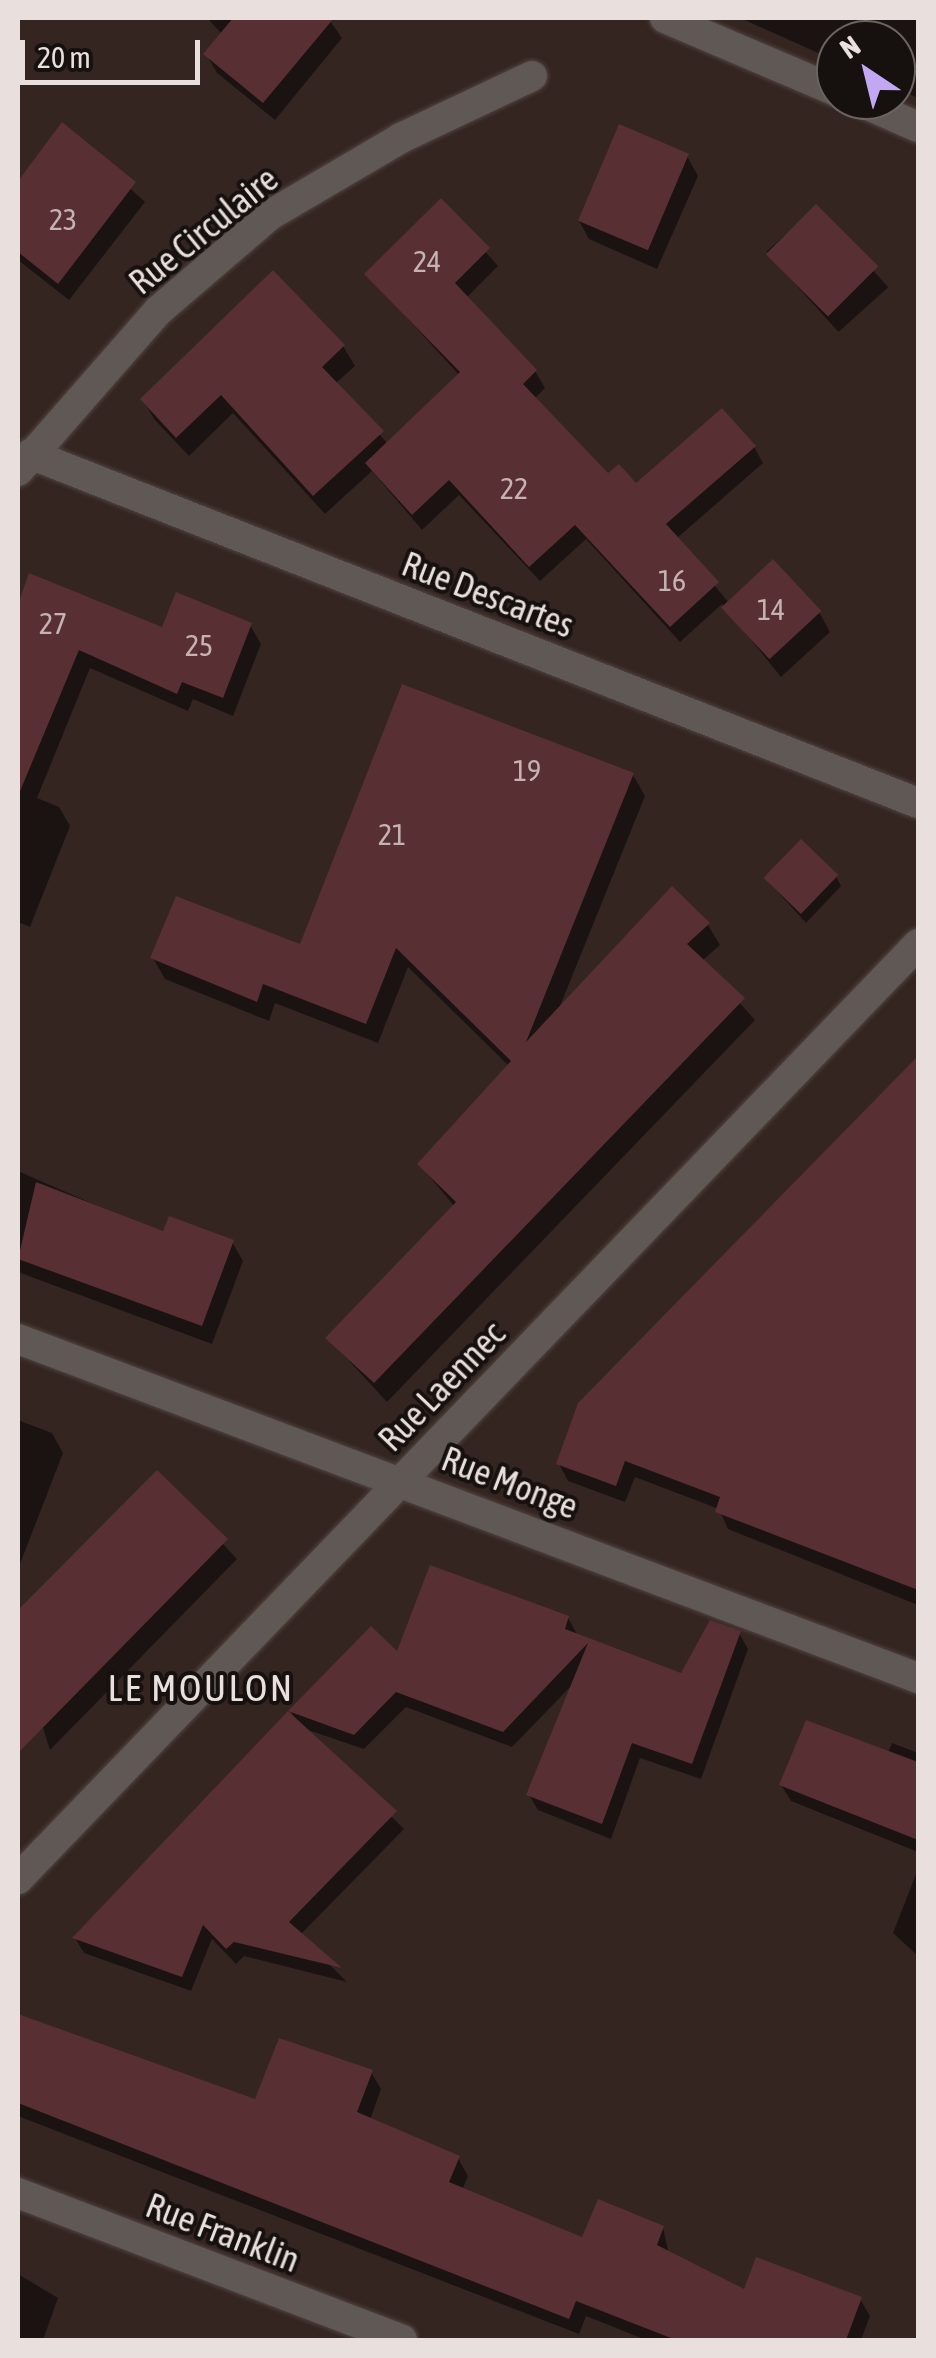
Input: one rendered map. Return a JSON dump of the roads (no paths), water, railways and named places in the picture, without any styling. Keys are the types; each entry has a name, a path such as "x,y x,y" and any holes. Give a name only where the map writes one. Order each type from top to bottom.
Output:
{"street":[{"path":"665,18 816,82"},
{"name":"Rue Circulaire","path":"24,462 158,310 270,215 532,76"},
{"name":"Rue Descartes","path":"24,462 918,804"},
{"name":"Rue Laennec","path":"18,1879 918,944"},
{"name":"Rue Monge","path":"18,1339 918,1678"},
{"name":"Rue Franklin","path":"18,2193 402,2340"}],"district":[{"name":"LE MOULON","path":"201,1688"}]}
